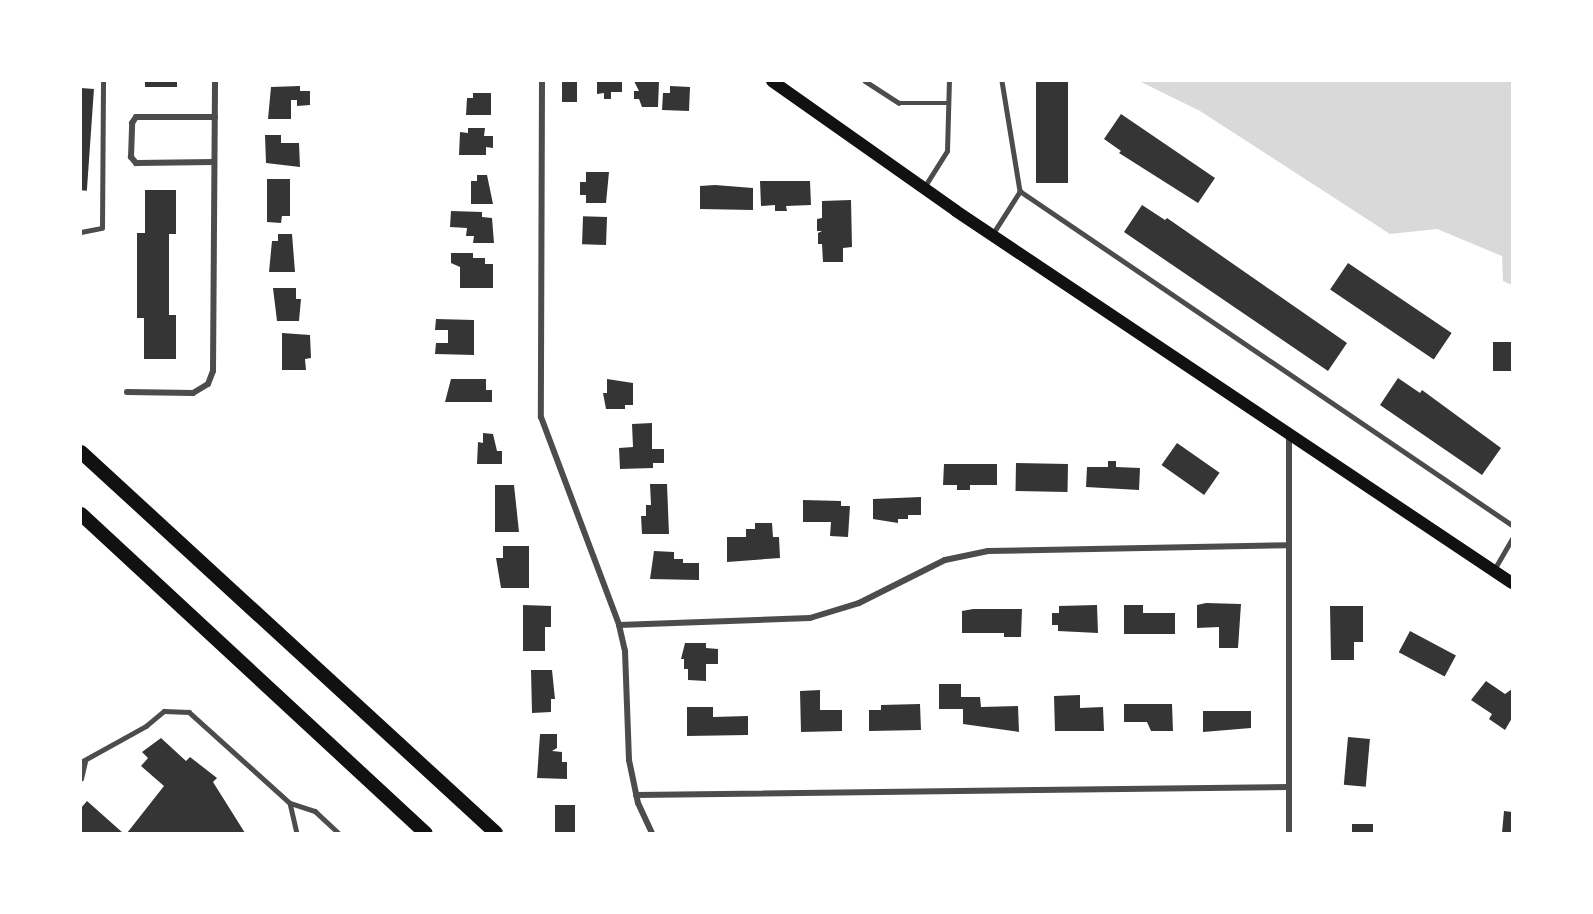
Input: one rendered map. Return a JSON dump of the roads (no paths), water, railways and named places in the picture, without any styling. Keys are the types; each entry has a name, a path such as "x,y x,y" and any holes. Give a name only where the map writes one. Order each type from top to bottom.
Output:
{"main road":[{"path":"772,81 924,188 1512,583"},
{"path":"81,452 496,833"},
{"path":"81,514 426,833"}],"street":[{"path":"127,392 193,393 210,381 213,371 215,81"},
{"path":"542,81 541,417 619,625 625,651 628,754 636,795 652,833"},
{"path":"214,162 136,163 131,157 131,135 132,121 136,117 215,117"},
{"path":"1289,434 1289,833"},
{"path":"619,625 774,621 817,616 859,603 945,560 988,550 1289,544"},
{"path":"636,795 1289,786"}],"lane":[{"path":"81,232 102,228 103,81"},
{"path":"866,81 899,103 948,103"},
{"path":"924,188 947,151 948,81"},
{"path":"992,234 1020,191 1002,81"},
{"path":"1020,191 1512,525"},
{"path":"1494,570 1512,539"},
{"path":"81,779 83,762 164,711 189,712 290,803 315,811 339,833"},
{"path":"290,803 297,833"}]}
